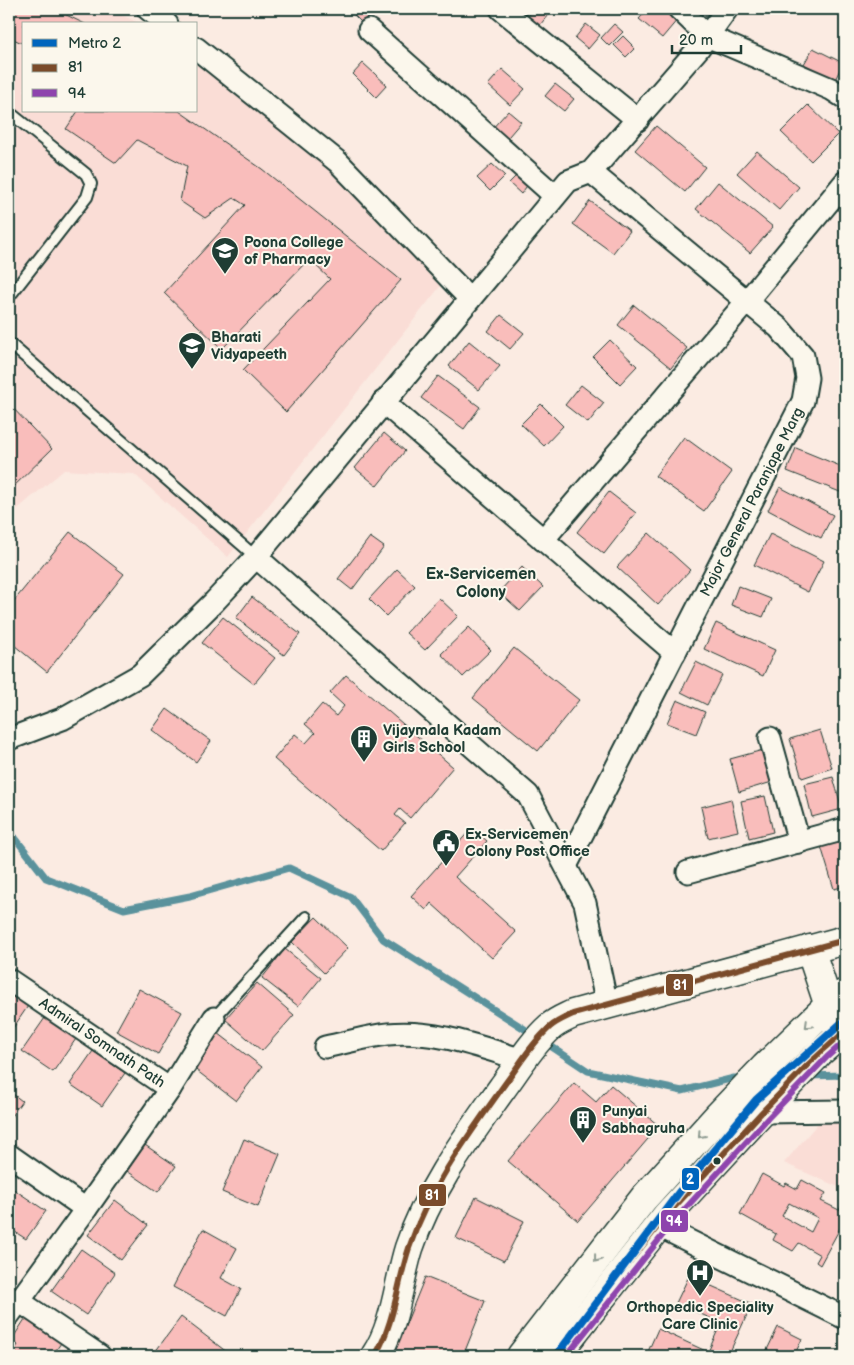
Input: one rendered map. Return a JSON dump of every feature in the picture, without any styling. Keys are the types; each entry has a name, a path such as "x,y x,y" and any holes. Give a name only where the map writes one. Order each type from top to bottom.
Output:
{"main road":[{"path":"374,1356 379,1350 391,1320 409,1249 426,1204 464,1142 536,1044 560,1020 573,1014 845,940"},
{"path":"563,1354 659,1226 769,1104 835,1039 837,999 810,949"},
{"path":"521,1356 644,1198 765,1067 837,999"}],"street":[{"path":"148,9 164,22"},
{"path":"502,9 638,120"},
{"path":"679,9 707,36 831,88 845,98"},
{"path":"9,739 62,719 140,675 214,602 256,557 555,196 568,181 591,172 638,120 727,9"},
{"path":"369,30 555,196"},
{"path":"198,50 338,162 470,299"},
{"name":"Major General Paranjape Marg","path":"566,866 676,654 803,401 807,378 803,356 779,328 591,172"},
{"path":"543,540 747,301 845,182"},
{"path":"383,402 676,654"},
{"path":"256,557 528,795 585,903 607,1005"},
{"path":"770,738 799,842"},
{"path":"688,872 845,829"},
{"name":"Admiral Somnath Path","path":"9,980 170,1089"},
{"path":"100,1356 14,1308 170,1089 214,1018"},
{"path":"324,1047 389,1034 426,1034 468,1043 536,1044"},
{"path":"769,1104 845,1111"},
{"path":"9,1155 86,1209"},
{"path":"659,1226 845,1318"}],"lane":[{"path":"9,112 86,174 91,184 87,197 9,297"},
{"path":"9,343 256,557"},
{"path":"214,1018 306,917"}],"shaded area":[{"name":"Bharati Vidyapeeth","path":"9,9 109,9 137,22 22,22 22,112 198,112 198,62 453,270 228,557 134,474 64,470 9,516"},
{"path":"845,1121 845,1190 784,1163 819,1122"}],"building":[{"path":"9,9 54,9 81,22 22,22 22,43 9,37"},
{"path":"350,9 375,9 362,23"},
{"path":"534,9 540,9 548,15 536,30 524,21"},
{"path":"648,9 666,9 678,19 662,38 639,19"},
{"path":"586,24 600,35 588,49 575,38"},
{"path":"614,24 623,32 609,46 601,38"},
{"path":"623,36 635,48 626,57 614,45"},
{"path":"813,48 843,63 835,80 804,64"},
{"path":"363,63 387,85 376,97 353,74"},
{"path":"502,69 525,89 510,105 488,85"},
{"path":"555,84 574,99 564,111 545,96"},
{"path":"808,105 838,134 811,161 781,132"},
{"path":"508,111 521,122 503,143 490,131"},
{"path":"77,112 180,112 262,169 401,280 286,412 243,370 330,279 309,259 222,349 164,293 245,205 234,198 205,218 180,201 187,166 137,140 116,163 66,129"},
{"path":"656,126 705,167 685,192 635,150"},
{"path":"757,151 799,187 779,210 737,173"},
{"path":"492,164 505,176 490,191 477,178"},
{"path":"519,173 529,183 521,194 509,183"},
{"path":"718,182 773,227 750,253 696,209"},
{"path":"590,201 630,231 613,253 573,224"},
{"path":"634,305 687,348 671,368 618,325"},
{"path":"501,315 524,333 510,349 488,331"},
{"path":"610,340 637,366 620,384 593,357"},
{"path":"469,341 500,366 479,390 449,366"},
{"path":"438,376 480,407 464,429 421,398"},
{"path":"581,385 604,403 588,423 565,405"},
{"path":"9,404 52,449 9,491"},
{"path":"541,404 563,426 544,446 521,424"},
{"path":"384,433 405,451 377,486 355,468"},
{"path":"684,437 732,472 704,511 655,476"},
{"path":"796,448 845,468 845,494 787,471"},
{"path":"780,487 833,515 821,538 768,510"},
{"path":"609,492 636,513 604,554 577,532"},
{"path":"70,532 124,574 47,672 9,641 9,607"},
{"path":"649,533 690,570 658,605 617,567"},
{"path":"770,534 824,561 808,592 754,565"},
{"path":"370,537 384,547 352,590 338,579"},
{"path":"522,567 543,587 520,611 499,592"},
{"path":"397,569 415,586 386,616 369,599"},
{"path":"738,586 771,599 763,617 731,605"},
{"path":"252,597 300,634 284,655 236,618"},
{"path":"439,598 458,616 425,650 406,633"},
{"path":"223,617 275,658 254,684 202,643"},
{"path":"716,623 775,650 763,676 704,649"},
{"path":"469,627 491,650 463,677 441,654"},
{"path":"514,648 579,700 538,751 473,698"},
{"path":"696,662 722,675 707,705 681,692"},
{"name":"Vijaymala Kadam Girls School","path":"346,675 453,767 410,818 400,809 395,815 405,823 381,851 274,759 295,734 306,743 315,733 305,724 322,704 336,716 344,706 330,693"},
{"path":"677,700 705,712 696,734 667,723"},
{"path":"167,709 211,741 196,762 152,730"},
{"path":"820,730 832,768 802,778 790,739"},
{"path":"763,750 772,782 739,792 730,759"},
{"path":"833,777 842,809 812,817 804,784"},
{"path":"765,796 773,832 749,838 741,801"},
{"path":"731,799 738,831 708,838 701,807"},
{"path":"472,828 487,841 455,877 516,932 492,958 431,903 426,910 411,896"},
{"path":"845,835 845,886 834,889 820,843"},
{"path":"316,917 348,948 324,973 292,942"},
{"path":"285,949 321,978 298,1006 262,978"},
{"path":"257,983 294,1015 262,1051 225,1019"},
{"path":"9,989 30,1003 9,1034"},
{"path":"139,989 182,1012 158,1054 116,1031"},
{"path":"47,1015 78,1036 53,1072 22,1051"},
{"path":"218,1033 262,1067 236,1101 192,1067"},
{"path":"93,1051 125,1073 102,1106 70,1084"},
{"name":"Punyai Sabhagruha","path":"574,1083 596,1102 611,1085 659,1126 578,1221 508,1161"},
{"path":"9,1091 22,1101 9,1119"},
{"path":"244,1139 280,1154 258,1207 222,1192"},
{"path":"145,1145 176,1166 158,1192 127,1171"},
{"path":"762,1174 784,1186 786,1183 797,1189 802,1180 826,1193 821,1201 839,1210 843,1203 845,1204 845,1219 820,1265 816,1262 820,1255 799,1243 793,1251 773,1240 776,1234 740,1214","holes":["789,1203 818,1218 811,1232 782,1216"]},
{"path":"9,1186 46,1211 26,1239 9,1228 14,1218 9,1214"},
{"path":"476,1197 524,1221 504,1261 456,1238"},
{"path":"115,1200 148,1225 121,1260 88,1235"},
{"path":"203,1229 237,1248 221,1278 241,1289 227,1316 173,1287"},
{"path":"81,1249 115,1273 86,1315 51,1291"},
{"path":"689,1276 752,1304 728,1356 646,1356 658,1329 708,1352 721,1323 676,1303"},
{"path":"425,1277 485,1301 463,1356 393,1356"},
{"path":"181,1317 232,1356 152,1356"},
{"path":"25,1319 61,1343 52,1356 10,1356 18,1345 11,1341"},
{"path":"778,1327 802,1339 794,1356 770,1356 765,1354"}],"waterway":[{"path":"9,830 46,878 124,909 190,896 289,868 351,897 383,939 534,1035"},
{"path":"543,1041 588,1071 682,1091 734,1078 744,1078"},
{"path":"808,1076 845,1075"}],"metro line":[{"name":"2","path":"556,1356 680,1191 756,1100 845,1020"}],"transit line":[{"name":"81","path":"375,1356 387,1330 409,1248 439,1182 479,1120 527,1053 550,1027 573,1014 845,940"},
{"name":"81","path":"555,1356 667,1215 762,1112 821,1051 845,1030"},
{"name":"94","path":"566,1356 674,1221 768,1118 845,1041"}],"place":[{"name":"Poona College of Pharmacy","path":"225,275"},
{"name":"Bharati Vidyapeeth","path":"192,370"},
{"name":"Vijaymala Kadam Girls School","path":"364,763"},
{"name":"Ex-Servicemen Colony Post Office","path":"446,867"},
{"name":"Punyai Sabhagruha","path":"583,1144"},
{"name":"Orthopedic Speciality Care Clinic","path":"700,1297"}],"district":[{"name":"Ex-Servicemen Colony","path":"481,583"}]}
